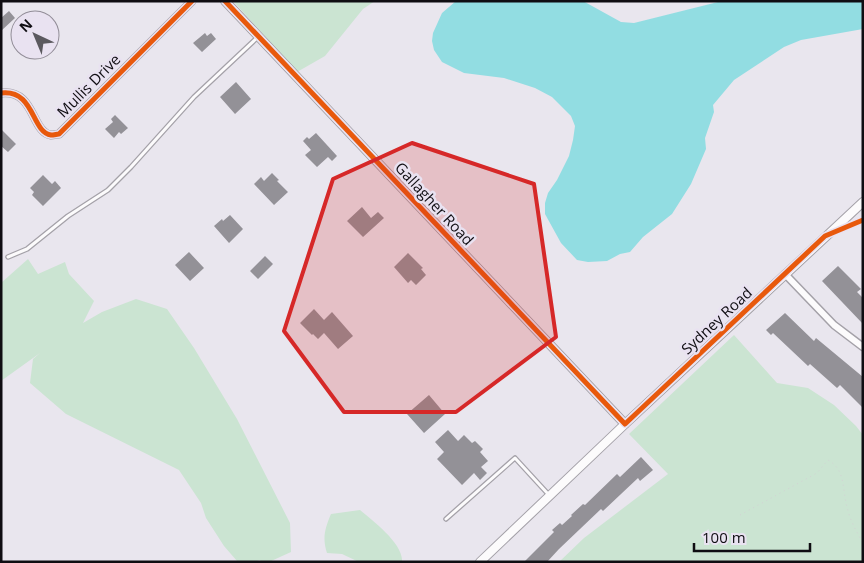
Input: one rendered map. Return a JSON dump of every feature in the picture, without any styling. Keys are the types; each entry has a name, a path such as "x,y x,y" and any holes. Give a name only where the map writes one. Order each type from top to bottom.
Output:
{"street":[{"name":"Mullis Drive","path":"1,93 13,93 23,99 43,130 51,135 60,134 192,1"},
{"name":"Gallagher Road","path":"225,1 625,424"},
{"name":"Sydney Road","path":"480,562 863,202"},
{"path":"785,274 834,325 863,347"}],"lane":[{"path":"8,257 27,249 68,216 108,190 194,97 258,36"},
{"path":"446,520 515,458 550,495"}],"path":[{"path":"740,515 817,473 828,460 834,464 842,476 846,505 853,526 863,544"}],"highlighted area":[{"path":"412,143 534,184 556,337 456,412 344,412 284,331 333,179"}],"green space":[{"path":"233,1 375,1 363,9 325,56 297,72"},
{"path":"28,259 38,274 65,262 69,274 94,301 83,323 102,312 136,299 167,309 194,348 237,419 290,523 291,552 269,562 261,562 260,560 254,562 237,561 224,546 206,518 201,503 179,470 66,414 30,383 33,359 40,353 1,381 1,283"},
{"path":"734,335 777,383 808,388 834,405 863,435 863,562 559,562 584,538 668,474 629,434"},
{"path":"360,510 393,540 401,555 402,562 359,562 342,554 327,553 325,533 331,514"}],"water":[{"path":"456,1 583,1 621,22 634,23 722,1 863,1 863,29 801,40 784,47 734,80 713,105 714,112 705,138 706,149 691,184 672,214 643,237 630,252 620,254 607,261 588,262 577,260 561,243 545,214 545,203 548,193 569,156 575,126 571,116 552,97 535,88 504,78 464,73 442,62 434,50 433,33 442,13"}],"building":[{"path":"9,11 10,12 10,23 1,31 1,18"},
{"path":"205,33 207,36 211,33 216,39 202,52 193,43"},
{"path":"236,82 251,99 235,114 220,97"},
{"path":"115,115 128,128 121,134 119,132 114,138 105,129 113,122 111,119"},
{"path":"1,129 16,144 8,152 1,146"},
{"path":"316,133 337,156 332,161 328,157 317,167 305,155 311,150 303,141"},
{"path":"272,173 288,192 274,205 254,184 261,177 264,181"},
{"path":"43,175 52,184 55,181 61,188 43,206 32,195 34,192 30,188"},
{"path":"362,207 371,218 378,212 384,218 363,237 347,221"},
{"path":"230,215 243,229 229,243 214,226"},
{"path":"189,252 204,268 190,281 175,265"},
{"path":"408,253 423,268 421,269 426,275 416,285 411,280 408,283 394,267"},
{"path":"265,256 273,264 258,279 250,271"},
{"path":"838,266 861,289 857,292 863,298 863,324 822,281"},
{"path":"314,309 324,320 332,312 353,336 338,349 324,333 318,339 312,335 300,323"},
{"path":"785,313 814,341 816,338 863,377 863,408 840,385 837,388 810,364 808,366 773,333 771,335 766,330"},
{"path":"429,395 445,414 424,433 407,414"},
{"path":"448,430 458,441 464,435 472,443 475,441 483,449 480,452 488,461 481,467 487,473 480,480 474,473 462,485 437,459 444,452 435,442"},
{"path":"641,457 653,470 640,481 638,478 603,511 601,509 547,562 524,562 554,532 552,530 560,523 562,525 617,474 620,477"}],"cycle path":[{"path":"1,93 20,97 45,132 51,135 59,134 192,1"},
{"path":"225,1 625,424 825,236 863,220"}]}
